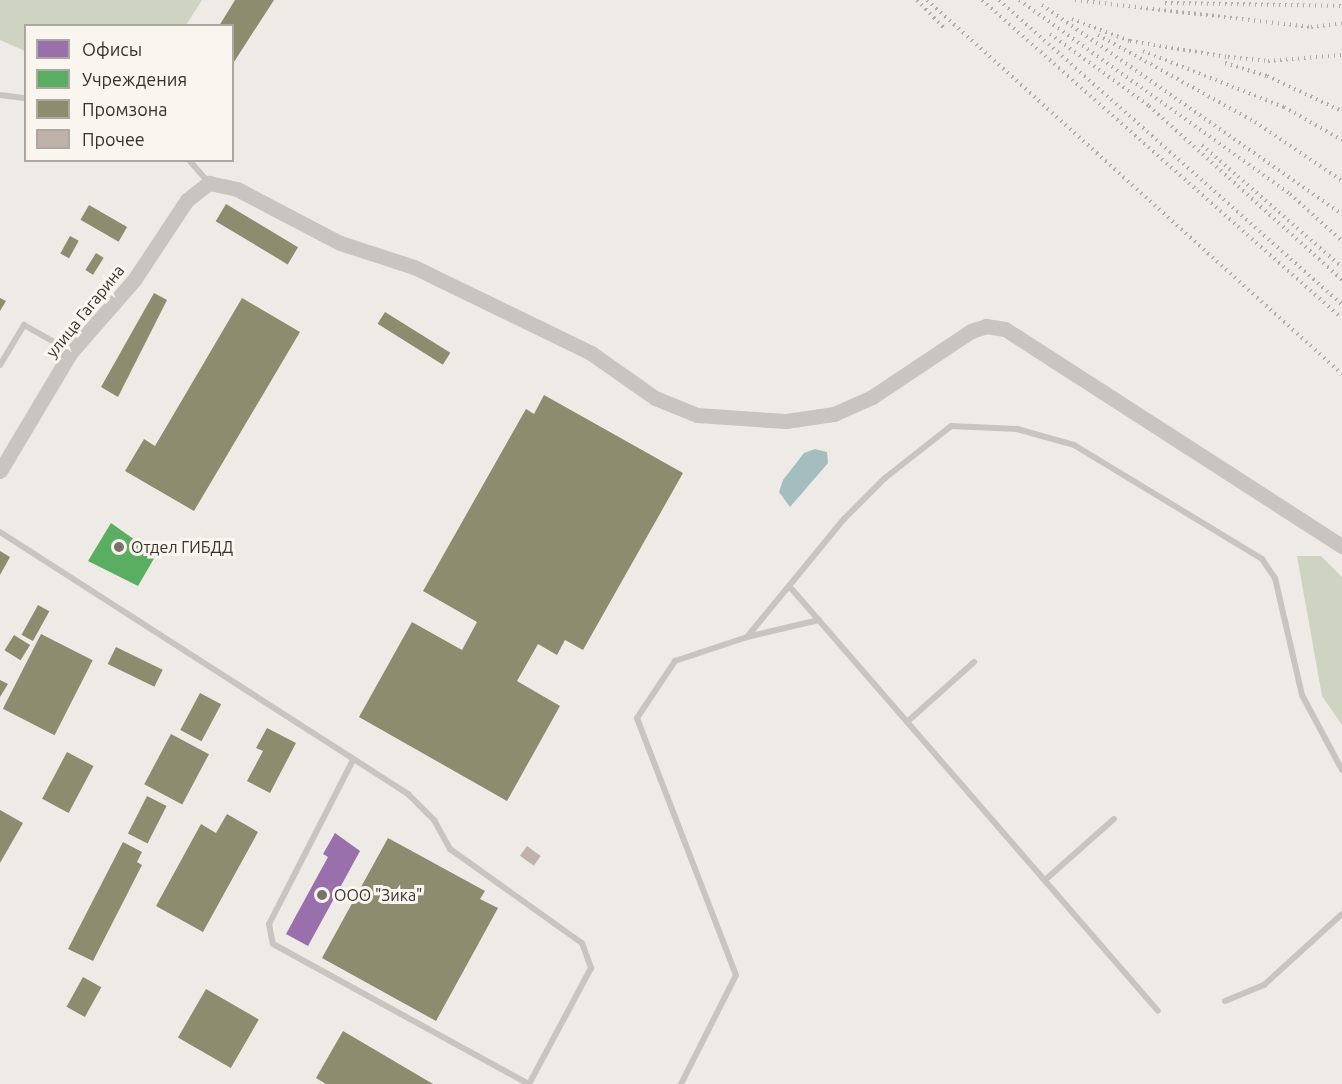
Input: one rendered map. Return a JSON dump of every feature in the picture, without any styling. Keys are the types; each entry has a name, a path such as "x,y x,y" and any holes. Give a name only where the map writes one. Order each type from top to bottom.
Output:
{"street":[{"name":"улица Гагарина","path":"0,471 70,352 134,280 187,200 209,183"},
{"path":"209,183 237,189 340,243 414,267 591,353 655,398 697,415 786,421 834,414 872,397 971,331 986,326 1005,329 1342,546"}],"lane":[{"path":"0,95 24,98"},
{"path":"191,162 209,183"},
{"path":"0,365 24,325 70,352"},
{"path":"747,637 831,535 877,486 951,426 1017,429 1074,446 1262,559 1275,578 1302,695 1342,770"},
{"path":"0,532 408,794 434,820 450,849 582,943 591,968 529,1084 273,944 269,924 353,760"},
{"path":"790,587 1158,1011"},
{"path":"681,1084 736,975 637,718 675,661 747,637 819,620"},
{"path":"907,722 974,662"},
{"path":"1045,880 1114,819"},
{"path":"1225,1001 1264,985 1342,914"}],"green space":[{"path":"0,0 202,0 187,24 24,24 24,51 0,40"},
{"path":"1297,556 1321,556 1342,577 1342,725 1322,696"}],"water":[{"path":"815,449 827,452 828,463 790,507 779,492 783,480 804,453"}],"building: Офисы":[{"name":"ООО \"Зика\"","path":"335,833 360,851 308,946 286,934 328,857 323,854"}],"building: Учреждения":[{"name":"Отдел ГИБДД","path":"111,523 156,555 138,586 88,561"}],"building: Промзона":[{"path":"235,0 274,0 234,62 234,24 220,24"},
{"path":"226,204 298,247 288,264 216,221"},
{"path":"89,205 127,227 119,242 80,220"},
{"path":"70,236 79,241 69,258 60,253"},
{"path":"96,253 104,258 93,275 85,270"},
{"path":"154,293 167,300 118,397 101,387"},
{"path":"0,298 6,301 0,311"},
{"path":"242,298 300,332 194,511 125,471 144,439 155,446"},
{"path":"385,312 450,353 443,365 378,324"},
{"path":"544,395 683,473 583,650 565,640 557,655 538,644 517,681 560,706 507,801 359,717 412,622 462,650 477,622 423,591 526,409 534,414"},
{"path":"0,551 10,557 0,575"},
{"path":"38,605 49,611 33,641 22,635"},
{"path":"41,634 93,660 55,735 3,709"},
{"path":"14,635 30,645 21,660 4,650"},
{"path":"116,647 163,670 154,687 108,664"},
{"path":"0,680 8,684 0,697"},
{"path":"200,693 221,704 201,741 180,730"},
{"path":"267,728 296,743 270,793 247,781 263,751 256,748"},
{"path":"171,734 209,754 182,805 144,784"},
{"path":"67,752 93,766 69,813 42,799"},
{"path":"147,796 167,806 148,843 128,833"},
{"path":"0,810 23,823 0,863"},
{"path":"227,814 258,832 203,932 156,906 201,824 216,833"},
{"path":"388,838 485,891 480,899 498,908 436,1021 322,958"},
{"path":"123,842 142,852 137,862 142,865 93,961 68,949"},
{"path":"83,977 101,987 85,1017 67,1007"},
{"path":"206,989 259,1020 231,1068 178,1037"},
{"path":"343,1031 433,1084 326,1084 316,1078"}],"building: Прочее":[{"path":"527,846 541,856 534,866 520,856"}],"railway":[{"path":"917,0 944,28"},
{"path":"927,0 1342,374"},
{"path":"982,0 1342,318"},
{"path":"999,0 1342,305"},
{"path":"1019,0 1290,194 1342,241"},
{"path":"1075,0 1311,27 1342,23"},
{"path":"1165,3 1342,6"},
{"path":"1042,5 1342,214"},
{"path":"1072,19 1130,41 1228,57 1268,61 1342,55"},
{"path":"1050,34 1149,106 1342,280"},
{"path":"1098,35 1255,122 1342,181"},
{"path":"1143,51 1284,107 1342,140"},
{"path":"1225,63 1267,76 1342,111"},
{"path":"1202,145 1342,267"}],"place":[{"name":"Отдел ГИБДД","path":"119,547"},
{"name":"ООО \"Зика\"","path":"322,895"}]}
